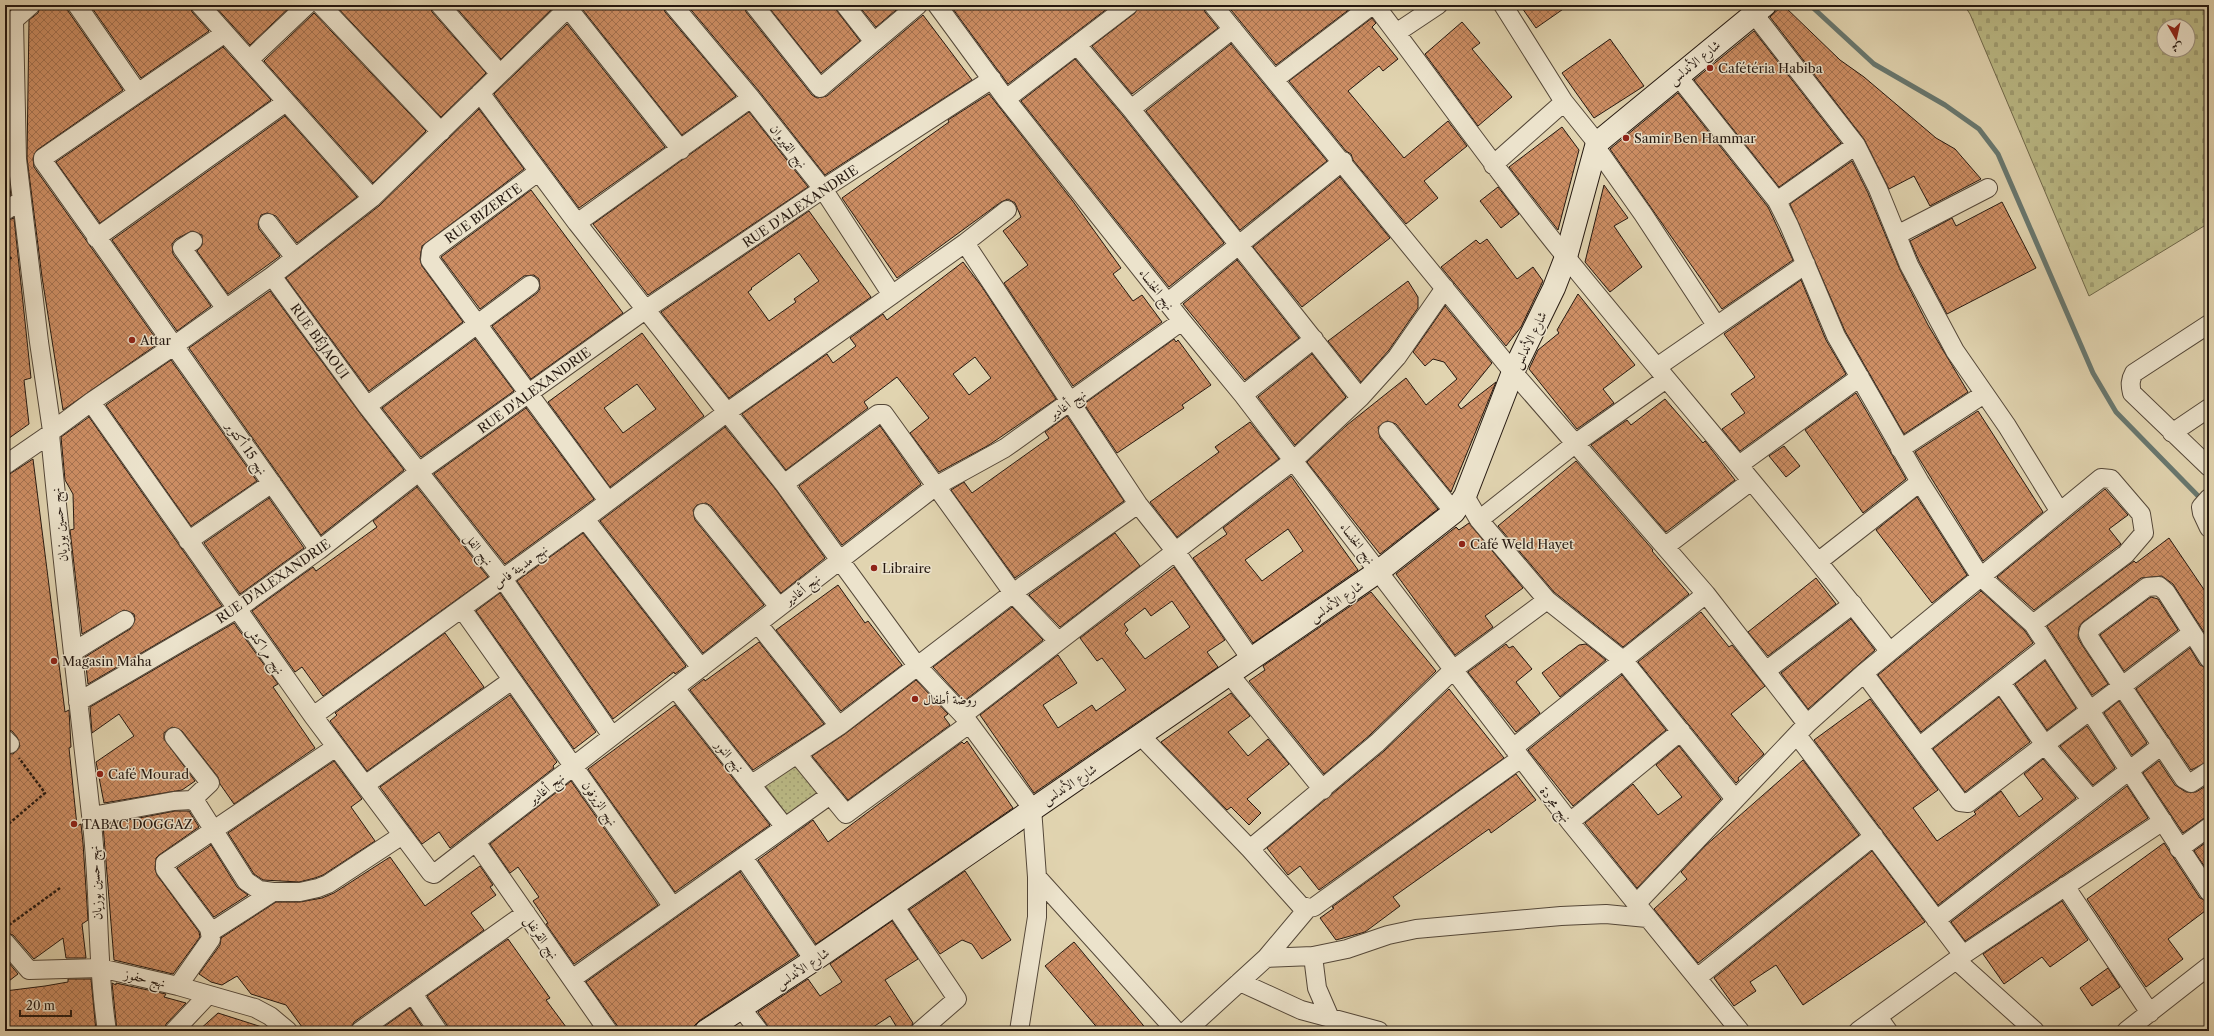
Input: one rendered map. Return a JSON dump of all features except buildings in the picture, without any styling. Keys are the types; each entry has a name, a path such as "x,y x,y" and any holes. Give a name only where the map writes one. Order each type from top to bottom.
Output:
{"street":[{"path":"10,24 31,5"},
{"path":"77,5 138,93"},
{"path":"200,5 372,198"},
{"path":"249,60 307,5"},
{"path":"321,5 441,132"},
{"path":"440,5 500,74"},
{"name":"نهج القيروان","path":"673,5 751,98 823,189 892,295"},
{"path":"754,5 820,88 918,5"},
{"path":"845,5 874,42"},
{"name":"نهج الخنساء","path":"937,5 1006,99 1168,302 1182,322 1243,395 1380,571"},
{"path":"1006,99 1129,5"},
{"path":"1213,5 1343,161 1513,372 1666,546 1706,594 1766,671 1802,729 1874,836 1936,920 1960,957 2035,1031"},
{"path":"1275,79 1373,5 1493,165 1566,257 1819,561 1890,652"},
{"path":"1396,34 1438,5"},
{"path":"1503,5 1564,102 1596,144 1716,325"},
{"path":"5,465 91,402 175,345 272,276 372,198 568,6 681,150"},
{"path":"1760,9 1856,145 1898,235 1910,265 1929,303 1956,351 2007,426 2060,512"},
{"name":"شارع الأندلس","path":"706,1031 814,960 1032,808 1141,736 1380,571 1459,504 1513,372 1554,288 1566,257 1596,144 1677,75 1760,9"},
{"name":"نهج حسين بوزيان","path":"10,24 17,158 51,432 78,702 92,816 100,968 107,1031"},
{"path":"1131,109 1233,29"},
{"path":"17,158 43,160 225,33"},
{"path":"1077,45 1131,109 1360,398"},
{"path":"1677,75 1777,201 1806,264 1836,336 1900,449 1980,576 2033,624 2163,821 2179,849 2208,890"},
{"name":"RUE D'ALEXANDRIE","path":"78,702 237,609 319,550 420,471 645,310 823,189 992,79"},
{"path":"480,93 577,223 726,413 784,484 918,666 966,719 1032,808 1037,877 1037,917 1019,1031"},
{"path":"577,223 681,150 751,98"},
{"path":"96,238 286,102"},
{"path":"1493,165 1564,102"},
{"path":"1777,201 1856,145"},
{"name":"نهج 15 أكتوبر","path":"43,160 96,238 175,345 319,550"},
{"path":"1168,302 1343,161"},
{"name":"RUE BIZERTE","path":"477,324 433,265 429,255 430,251 538,172"},
{"path":"1898,235 1988,188"},
{"path":"5,211 22,200"},
{"name":"نهج مدينة فاس","path":"313,716 585,519 726,413 965,244 1007,210"},
{"path":"268,223 294,258"},
{"path":"193,241 182,248 226,309"},
{"path":"965,244 1138,504 1176,552 1251,659"},
{"path":"1479,520 1576,443 1661,373 1716,325 1806,264"},
{"name":"RUE BÉJAOUI","path":"272,276 367,406"},
{"path":"367,406 530,285"},
{"path":"797,754 846,814 966,719 1058,641 1294,460 1360,398 1397,357 1445,288"},
{"name":"نهج أغادير","path":"434,874 936,486 1004,448 1182,322"},
{"path":"477,324 608,501"},
{"path":"2209,324 2134,373 2130,379 2132,393 2209,468"},
{"path":"1243,395 1314,339"},
{"path":"1739,466 1860,377"},
{"path":"1900,449 1984,394"},
{"name":"نهج مراكش","path":"91,402 313,716 401,836 430,873 434,874"},
{"name":"نهج الفل","path":"367,406 420,471 503,579 612,736"},
{"path":"2172,433 2209,408"},
{"path":"784,484 878,414 882,413 886,415 1013,593 1058,641"},
{"path":"1388,431 1459,504 1479,520 1547,600 1624,661 1736,799"},
{"path":"1266,958 1313,956 1347,950 1388,935 1416,929 1561,916 1641,911 1736,799 1802,729 1864,673 1980,576 2101,478 2107,477 2111,479 2141,514 2144,533 2126,554 2033,624"},
{"path":"1666,546 1751,481"},
{"path":"1819,561 1920,482"},
{"path":"188,541 272,483"},
{"path":"2206,501 2202,513 2209,528"},
{"path":"752,784 839,726 1013,593 1138,504"},
{"path":"703,513 779,607"},
{"path":"585,519 701,668"},
{"name":"نهج مجردة","path":"1380,571 1453,670 1570,822 1740,1031"},
{"path":"2209,659 2166,592 2159,586 2152,585 2092,626 2088,634 2122,687 2188,782 2195,781 2209,771"},
{"path":"1141,736 1250,849 1300,905 1308,908 1316,906 1517,753 1624,661 1706,594"},
{"path":"1250,849 1323,790 1377,743 1453,670 1547,600"},
{"path":"1766,671 1853,604"},
{"name":"نهج الزيزفون","path":"462,609 673,907"},
{"path":"73,652 125,620"},
{"path":"758,624 839,726"},
{"path":"1864,673 1920,746 1960,802 1964,803 1972,801 2192,633"},
{"path":"1920,746 2002,684 2047,646"},
{"path":"1230,675 1323,790"},
{"path":"365,785 512,680"},
{"path":"2002,684 2046,745 2091,799"},
{"name":"نهج النور","path":"675,688 784,826"},
{"path":"1570,822 1681,731"},
{"path":"92,816 174,801 192,800 210,783 174,737"},
{"path":"1936,920 2129,769 2162,745"},
{"path":"178,986 211,939 211,932 165,869 164,865 336,747"},
{"path":"572,979 784,826 830,795"},
{"path":"192,800 197,804 246,881 259,890 274,892 300,892 328,884 401,836"},
{"path":"1858,1031 1883,1024 1960,957 2163,821"},
{"path":"2179,849 2209,827"},
{"path":"1697,978 1874,836"},
{"name":"نهج القرنفل","path":"476,842 608,1031"},
{"path":"743,857 814,960"},
{"path":"1037,877 1176,1031"},
{"path":"2065,886 2150,1013"},
{"path":"211,932 274,892"},
{"path":"893,904 957,999 920,1031"},
{"path":"1186,1031 1266,958 1308,908"},
{"path":"360,1031 526,913"},
{"name":"نهج حفوز","path":"5,942 29,970 100,968 178,986 208,995 222,997 255,1008 270,1016 288,1031"},
{"path":"1313,956 1317,988 1330,1018"},
{"path":"2126,1031 2209,966"},
{"path":"1240,982 1301,1010 1379,1031"},
{"path":"413,994 438,1031"},
{"path":"174,1031 208,995"},
{"path":"741,1008 759,1031"}],"path":[{"path":"5,827 45,794 7,742"},
{"path":"5,928 60,888"}],"green space":[{"path":"1964,5 2209,5 2209,223 2089,296 1970,14"},
{"path":"795,763 818,794 788,816 765,785"}],"waterway":[{"path":"1810,5 1874,64 1945,105 1979,129 1998,154 2093,373 2116,412 2203,501"}],"place":[{"name":"Cafétéria Habiba","path":"1710,68"},
{"name":"Samir Ben Hammar","path":"1626,138"},
{"name":"Attar","path":"132,340"},
{"name":"Café Weld Hayet","path":"1462,544"},
{"name":"Libraire","path":"874,568"},
{"name":"Magasin Maha","path":"54,661"},
{"name":"روضة أطفال","path":"915,699"},
{"name":"Café Mourad","path":"100,774"},
{"name":"TABAC DOGGAZ","path":"74,824"}]}
